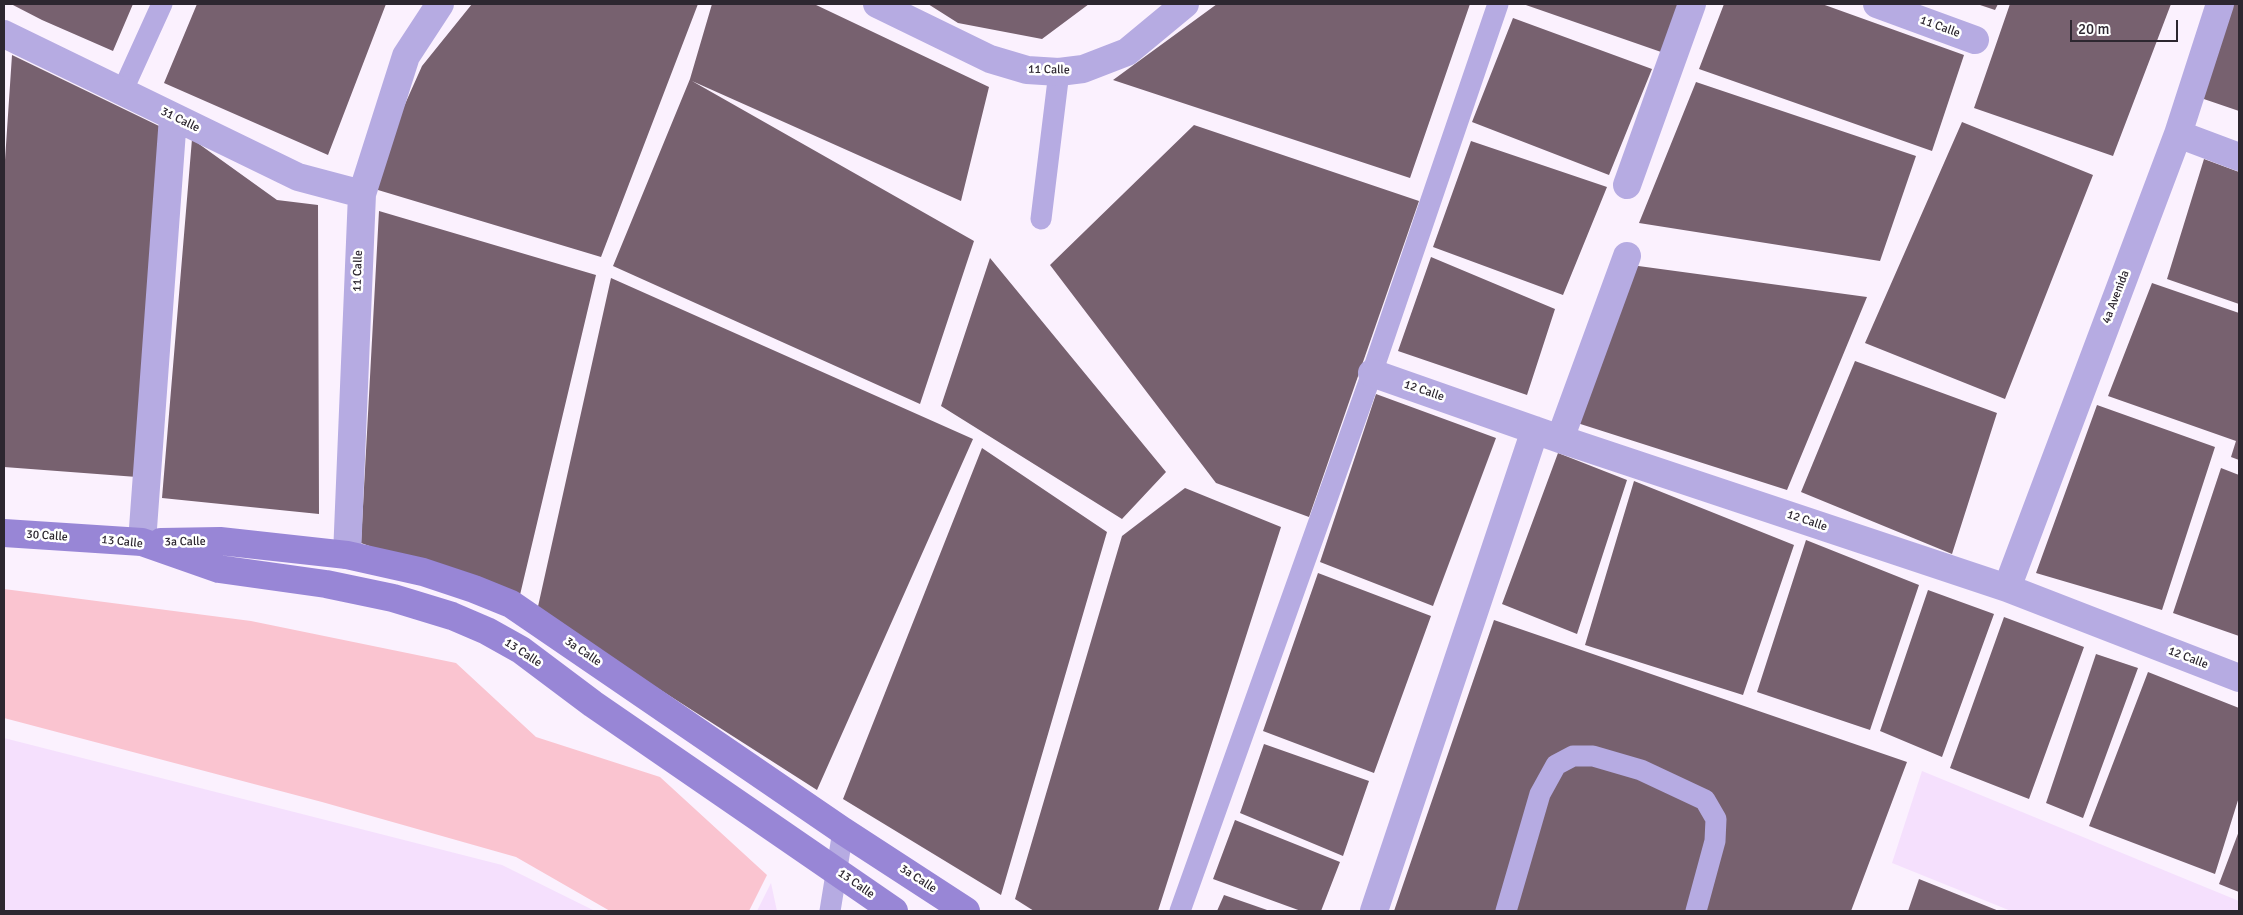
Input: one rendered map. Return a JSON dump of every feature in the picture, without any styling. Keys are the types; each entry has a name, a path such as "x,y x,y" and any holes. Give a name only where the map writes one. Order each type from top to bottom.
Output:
{"street":[{"name":"11 Calle","path":"347,555 362,194 406,56 440,4"},
{"name":"11 Calle","path":"877,4 990,59 1028,70 1059,72 1082,69 1127,52 1185,4"},
{"path":"1627,185 1692,4"},
{"name":"11 Calle","path":"1877,4 1975,40"},
{"name":"4a Avenida","path":"2006,588 2178,134 2220,4"},
{"name":"31 Calle","path":"4,34 298,177 362,194"},
{"path":"142,542 173,117"},
{"path":"2178,134 2239,157"},
{"path":"1560,439 1627,256"},
{"name":"12 Calle","path":"1372,373 1560,439 2006,588 2239,678"},
{"path":"1374,911 1535,430"},
{"name":"30 Calle","path":"4,533 90,539"},
{"name":"13 Calle","path":"90,539 142,542 219,568 326,584 393,598 452,616 487,631 521,650 593,704 894,911"},
{"name":"3a Calle","path":"142,542 220,541 347,555 423,572 474,588 511,604 615,673 843,831 966,911"},
{"path":"593,704 615,673"}],"lane":[{"path":"122,92 162,4"},
{"path":"1180,911 1372,373 1498,4"},
{"path":"1041,219 1059,72"},
{"path":"1506,911 1540,794 1556,765 1573,756 1593,756 1641,770 1705,800 1716,819 1715,841 1696,911"},
{"path":"830,911 843,831"}],"shaded area":[{"path":"4,589 251,621 456,663 536,737 660,777 767,875 749,911 610,911 516,857 322,802 4,718"},
{"path":"4,738 502,865 595,911 4,911"},
{"path":"1922,771 2239,901 2239,911 2011,911 1892,863"},
{"path":"771,883 777,911 757,911"}],"building":[{"path":"11,4 133,4 113,51 42,20"},
{"path":"197,4 386,4 328,155 164,83"},
{"path":"472,4 698,4 601,257 368,187 422,66"},
{"path":"712,4 814,4 989,87 961,201 692,81 974,241 920,404 613,266 690,79"},
{"path":"928,4 1089,4 1042,39 958,23"},
{"path":"1217,4 1470,4 1410,178 1113,80"},
{"path":"1523,4 1679,4 1664,53"},
{"path":"1724,4 1822,4 1964,55 1932,151 1699,69"},
{"path":"1977,4 1998,4 1995,10"},
{"path":"2010,4 2171,4 2113,156 1974,108"},
{"path":"2228,4 2239,4 2239,111 2195,96"},
{"path":"1513,18 1652,69 1609,175 1472,122"},
{"path":"12,55 159,126 137,477 4,467 4,175"},
{"path":"1696,82 1916,156 1880,261 1639,223"},
{"path":"1962,122 2093,175 2005,399 1865,343"},
{"path":"1194,125 1419,201 1309,517 1216,483 1050,265"},
{"path":"192,139 277,200 318,205 319,514 162,498"},
{"path":"1471,141 1607,187 1563,295 1433,247"},
{"path":"2204,159 2239,172 2239,304 2167,279"},
{"path":"379,211 596,275 519,599 361,543"},
{"path":"1431,257 1555,309 1527,395 1398,351"},
{"path":"990,258 1166,472 1122,519 941,406"},
{"path":"1631,265 1867,297 1787,490 1571,421"},
{"path":"611,278 973,439 817,790 537,611"},
{"path":"2152,283 2239,313 2239,460 2231,457 2236,441 2108,396"},
{"path":"1855,361 1997,413 1952,554 1801,492"},
{"path":"1376,394 1496,438 1433,606 1320,562"},
{"path":"2097,405 2215,447 2162,610 2036,573"},
{"path":"982,448 1107,532 1001,895 843,799"},
{"path":"1558,453 1627,480 1577,634 1502,604"},
{"path":"2221,468 2239,475 2239,636 2173,613"},
{"path":"1634,481 1794,545 1743,695 1585,645"},
{"path":"1185,488 1281,527 1158,911 1034,911 1015,899 1122,536"},
{"path":"1806,540 1919,585 1870,730 1757,692"},
{"path":"1318,573 1431,616 1374,773 1263,731"},
{"path":"1928,590 1994,614 1942,757 1880,731"},
{"path":"2004,617 2084,647 2029,799 1950,768"},
{"path":"1494,620 1907,762 1851,911 1394,911"},
{"path":"2096,654 2138,668 2083,818 2046,803"},
{"path":"2148,672 2239,708 2239,797 2215,874 2089,826"},
{"path":"1264,744 1369,781 1343,856 1240,813"},
{"path":"1235,820 1340,862 1321,911 1301,911 1213,879"},
{"path":"2239,831 2239,892 2219,884"},
{"path":"1919,879 1999,911 1908,911"},
{"path":"1224,895 1270,911 1217,911"}]}
